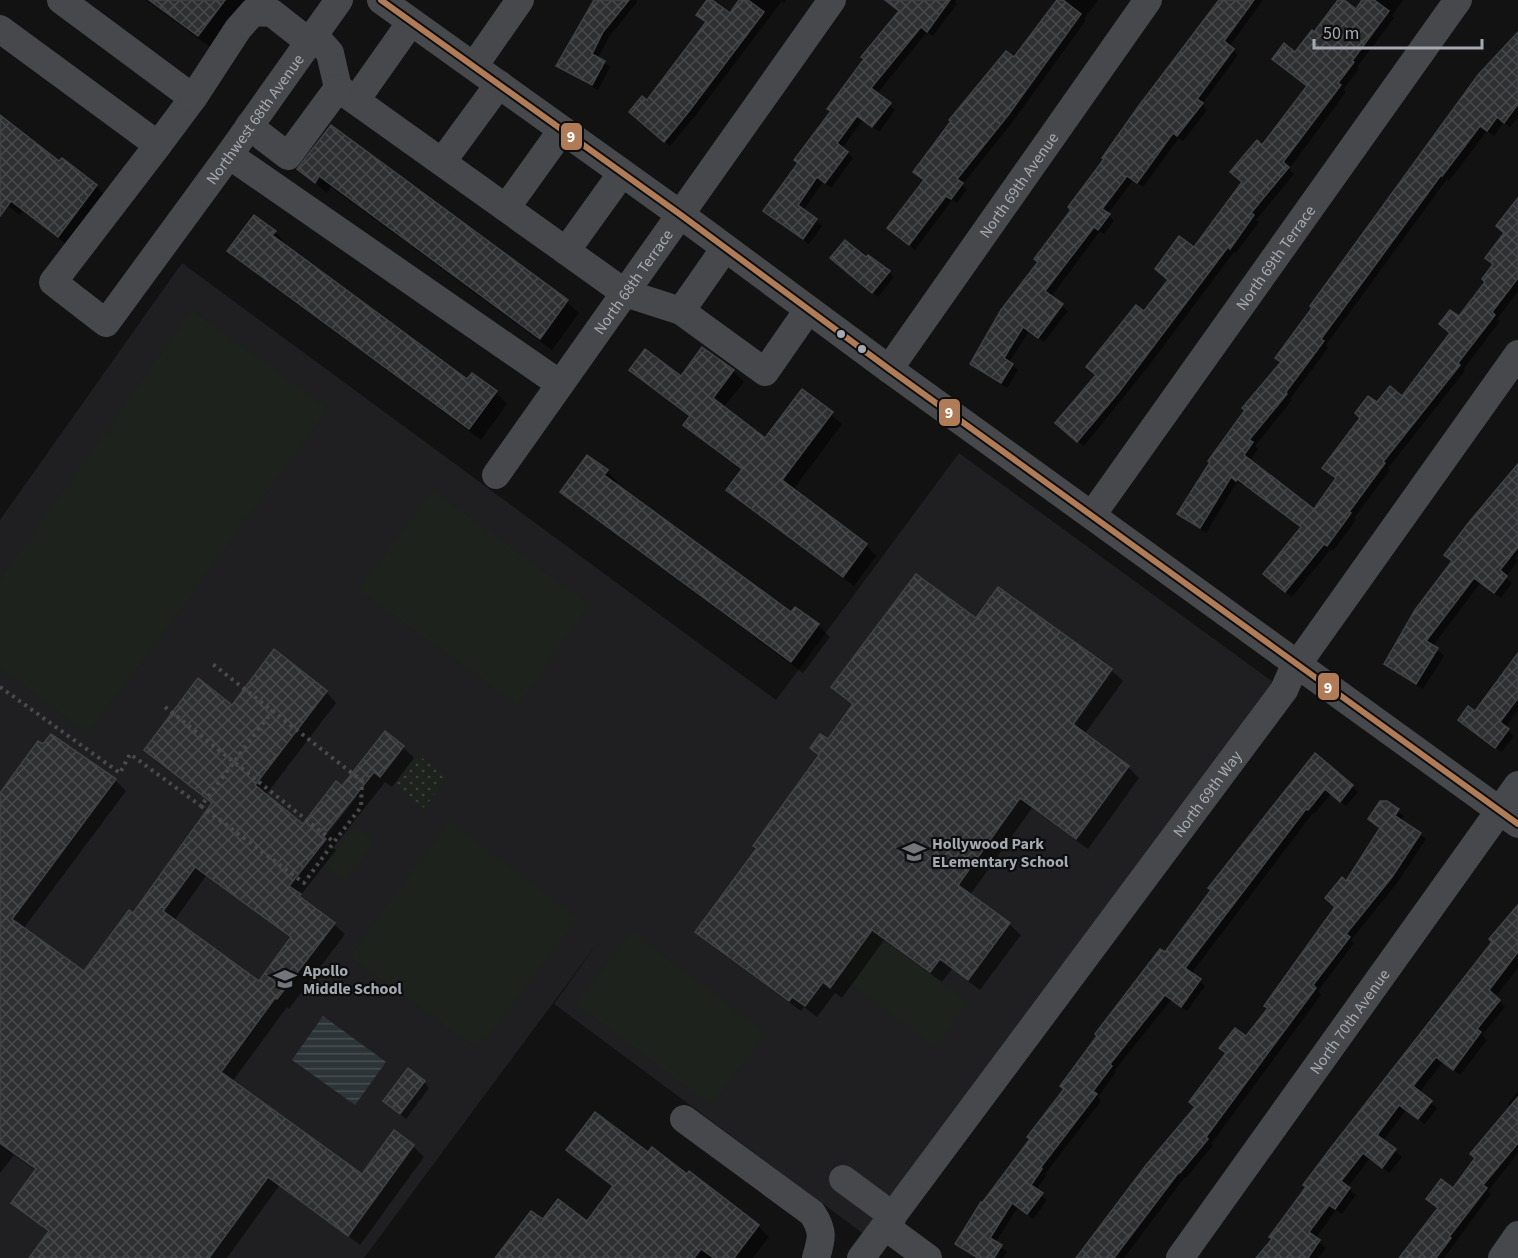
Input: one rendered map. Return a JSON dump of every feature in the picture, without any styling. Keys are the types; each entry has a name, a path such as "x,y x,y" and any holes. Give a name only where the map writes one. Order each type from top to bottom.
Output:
{"street":[{"path":"61,0 193,98"},
{"name":"Northwest 68th Avenue","path":"158,144 53,282 106,323 339,0"},
{"path":"381,0 681,215 889,369 1509,818"},
{"path":"474,66 520,0"},
{"name":"North 68th Terrace","path":"496,475 832,0"},
{"name":"North 69th Avenue","path":"889,369 1148,0"},
{"name":"North 69th Terrace","path":"1092,515 1458,0"},
{"path":"0,29 158,144 193,98 238,29 253,12 272,13 330,53 347,94 625,293 681,311 765,372 808,310"},
{"path":"249,126 288,156 411,22"},
{"path":"442,162 499,84"},
{"path":"506,208 562,130"},
{"path":"229,155 560,384"},
{"path":"566,251 622,173"},
{"path":"681,311 725,248"},
{"name":"North 69th Way","path":"861,1258 1284,690 1298,664 1518,354"},
{"name":"North 70th Avenue","path":"1180,1258 1509,818 1518,785"},
{"path":"684,1119 812,1213 820,1225 822,1238 816,1258"},
{"path":"843,1179 928,1258"},
{"path":"1502,1258 1518,1235"}],"path":[{"path":"0,687 120,773 130,754 304,884 361,807 362,781 210,662"},
{"path":"165,707 334,842"},
{"path":"201,806 273,710"}],"shaded area":[{"name":"Apollo Middle School","path":"182,263 776,700 959,453 1284,690 873,1241 554,1004 599,941 364,1258 0,1258 0,520"},
{"path":"192,310 328,409 88,734 0,668 0,581"},
{"path":"432,490 590,605 517,705 359,590"},
{"path":"417,754 447,778 424,808 394,784"},
{"path":"449,821 577,917 486,1040 468,1043 350,957"},
{"path":"355,826 375,841 345,881 325,866"},
{"path":"631,931 766,1033 712,1105 576,1004"},
{"path":"873,932 969,1003 935,1047 841,977"},
{"path":"323,1016 386,1062 355,1105 292,1060"}],"building":[{"path":"149,0 225,0 198,36"},
{"path":"594,0 629,0 603,32 592,54 605,61 592,85 556,66"},
{"path":"707,0 712,0 730,13 739,0 748,0 764,12 664,142 629,112 642,96 647,100 706,22 696,15"},
{"path":"885,0 950,0 927,32 921,27 871,88 891,103 872,127 857,116 837,143 848,152 825,183 817,177 798,205 817,219 803,239 763,211 798,163 794,160 831,111 827,109 864,59 861,57 899,11"},
{"path":"1057,0 1063,0 1081,14 1009,114 957,179 963,183 951,199 946,196 909,245 887,228 924,180 913,172 951,121 949,120 1006,51 1014,57"},
{"path":"1219,0 1254,0 1224,41 1234,49 1197,99 1203,103 1177,136 1173,133 1137,183 1127,176 1102,209 1110,214 1098,230 1094,227 1045,291 1063,304 1038,338 1023,327 1004,358 1013,364 1001,383 970,364 1001,310 1038,262 1034,259 1071,210 1068,207 1104,159 1102,158 1138,107"},
{"path":"1338,0 1344,0 1356,9 1362,0 1374,0 1389,11 1352,61 1354,62 1338,83 1341,85 1283,162 1289,167 1251,213 1254,215 1230,249 1228,247 1119,392 1077,442 1055,423 1096,375 1086,367 1136,305 1144,311 1168,280 1155,269 1179,236 1194,247 1242,182 1230,172 1257,140 1262,145 1307,86 1272,59 1284,43 1295,52 1312,30 1314,32"},
{"path":"1518,32 1518,104 1504,123 1497,117 1487,131 1480,126 1441,175 1321,339 1324,341 1286,392 1287,394 1249,440 1253,442 1244,455 1314,509 1336,478 1322,468 1360,418 1355,413 1368,396 1377,402 1390,386 1402,396 1450,333 1439,324 1450,310 1459,316 1485,282 1482,279 1493,264 1485,258 1504,233 1496,226 1518,198 1518,278 1492,312 1495,315 1458,363 1460,365 1383,462 1385,463 1327,546 1324,544 1285,592 1263,574 1301,527 1237,479 1236,481 1231,477 1200,528 1177,514 1210,462 1208,461 1245,410 1242,408 1281,362 1275,358 1312,308 1310,306 1478,75"},
{"path":"0,115 59,161 62,158 97,185 58,237 11,201 0,216"},
{"path":"331,125 568,300 540,339 319,176 315,183 297,169"},
{"path":"254,215 276,231 272,235 467,379 472,373 497,391 469,429 227,251"},
{"path":"845,240 866,257 868,255 890,271 872,293 830,258"},
{"path":"702,347 734,370 713,398 765,438 802,389 833,412 782,480 867,544 843,577 726,490 742,469 683,425 690,416 629,370 645,349 681,376"},
{"path":"587,455 608,470 604,475 791,612 795,607 819,624 791,662 560,492"},
{"path":"1518,464 1518,547 1500,570 1507,576 1494,593 1474,578 1426,641 1438,648 1416,684 1384,664 1415,610 1452,561 1444,555"},
{"path":"916,574 976,618 998,587 1112,669 1073,724 1129,766 1076,839 1020,798 958,885 1010,923 968,980 940,959 930,972 872,930 830,988 823,982 805,1006 792,997 789,1001 695,932 757,848 753,846 819,755 810,748 820,734 828,739 853,704 831,687"},
{"path":"274,649 327,691 255,785 303,824 336,781 342,786 385,731 404,746 380,777 374,772 323,836 326,839 289,886 335,923 277,999 275,998 221,1072 362,1174 394,1130 414,1145 348,1236 268,1177 209,1258 29,1258 49,1231 11,1203 36,1169 0,1143 0,793 38,741 43,744 51,734 116,779 12,919 84,971 129,910 133,913 212,803 144,750 198,678 232,705","holes":["195,867 291,937 259,981 163,911"]},
{"path":"1518,653 1518,698 1500,722 1509,729 1495,748 1458,720 1468,706 1475,711"},
{"path":"1315,753 1353,785 1340,802 1325,789 1308,810 1306,809 1185,968 1201,979 1181,1007 1165,995 1110,1064 1112,1066 1093,1091 1097,1094 1041,1167 1042,1169 1031,1185 1043,1193 1027,1214 1012,1203 990,1238 1002,1245 994,1258 978,1258 955,1244 981,1202 1030,1139 1027,1137 1064,1089 1060,1086 1097,1036 1095,1034 1160,949 1165,952 1211,890 1208,888"},
{"path":"1380,801 1387,801 1399,809 1395,816 1421,833 1392,877 1346,934 1350,937 1313,985 1316,988 1206,1137 1208,1139 1179,1172 1114,1258 1076,1258 1147,1164 1195,1107 1189,1102 1226,1053 1219,1048 1235,1028 1246,1036 1268,1008 1264,1006 1335,907 1325,898 1342,877 1346,881 1380,828 1368,819"},
{"path":"1518,905 1518,952 1489,990 1500,1000 1477,1029 1481,1032 1453,1070 1436,1057 1413,1086 1432,1101 1418,1119 1399,1105 1377,1135 1396,1149 1382,1168 1363,1153 1341,1181 1350,1188 1335,1209 1329,1205 1309,1232 1320,1240 1308,1258 1256,1258 1272,1239 1269,1237 1306,1187 1303,1185 1492,942 1489,939"},
{"path":"408,1068 425,1081 400,1114 383,1101"},
{"path":"1518,1097 1518,1143 1483,1185 1487,1188 1449,1237 1451,1238 1436,1258 1399,1258 1438,1208 1426,1199 1441,1179 1453,1188 1475,1158 1470,1154"},
{"path":"595,1112 648,1152 652,1147 687,1174 689,1171 759,1225 734,1258 714,1258 701,1249 694,1258 495,1258 531,1211 543,1219 558,1199 587,1221 613,1186 566,1150"}],"transit line":[{"name":"9","path":"381,0 681,215 889,369 1518,824"}],"place":[{"name":"Hollywood Park ELementary School","path":"914,852"},
{"name":"Apollo Middle School","path":"285,979"}]}
